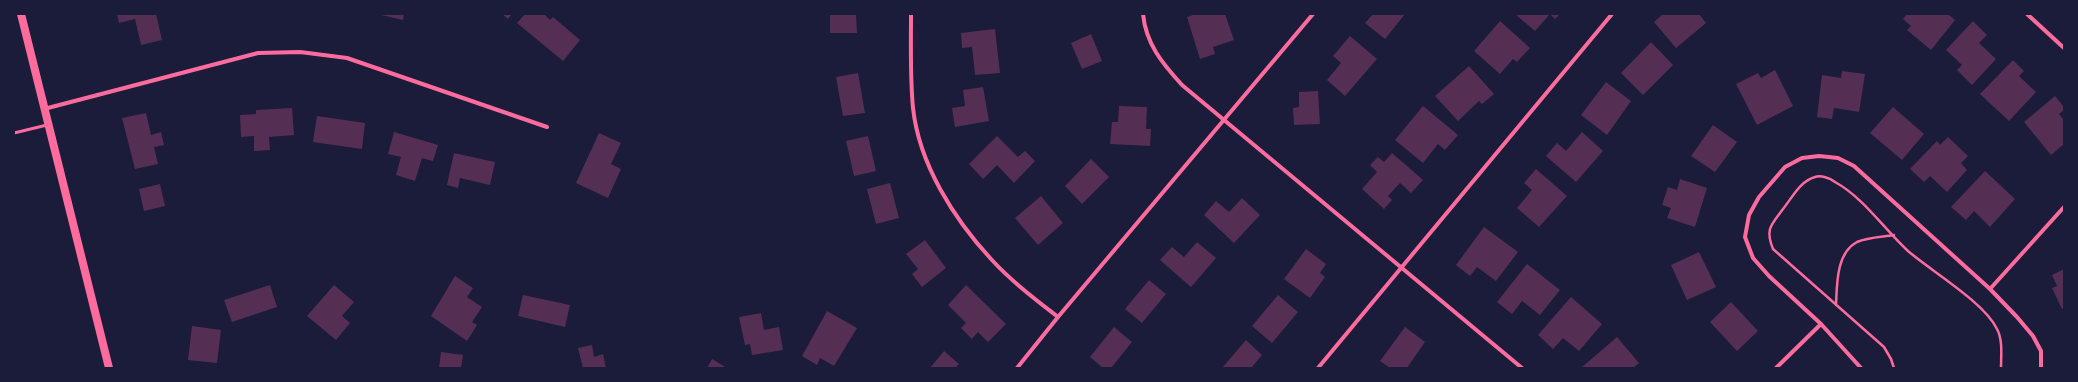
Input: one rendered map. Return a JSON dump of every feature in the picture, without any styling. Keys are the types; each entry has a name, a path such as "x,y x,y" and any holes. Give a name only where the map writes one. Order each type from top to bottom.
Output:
{"main road":[{"path":"21,14 109,368"}],"street":[{"path":"912,14 913,109 923,151 939,187 963,225 992,260 1058,317"},
{"path":"1143,14 1144,25 1158,58 1182,85 1522,368"},
{"path":"1017,368 1058,317 1313,14"},
{"path":"1318,368 1612,14"},
{"path":"2027,14 2064,48"},
{"path":"44,109 258,53 300,52 347,58 547,127"},
{"path":"1861,368 1821,324 1769,276 1753,258 1745,236 1749,215 1759,197 1785,167 1802,158 1820,156 1838,158 1854,166 1990,289 2034,336 2041,351 2041,368"},
{"path":"1990,289 2064,206"},
{"path":"1776,368 1821,324"}],"lane":[{"path":"14,133 48,124"}],"path":[{"path":"1894,368 1884,347 1773,249 1769,238 1769,229 1799,187 1815,177 1826,177 1836,182 1857,198 1908,250 1966,296 1986,315 1997,329 2001,347 2001,368"},
{"path":"1836,306 1839,269 1846,252 1856,242 1894,235"}],"building":[{"path":"117,14 156,14 162,40 141,45 135,19 119,23"},
{"path":"377,14 404,14 403,20"},
{"path":"502,14 512,14 508,19"},
{"path":"525,14 544,14 550,20 553,17 580,40 563,61 517,23"},
{"path":"830,14 856,14 857,33 830,33"},
{"path":"1196,14 1225,14 1234,40 1213,47 1215,54 1200,59 1187,17"},
{"path":"1373,14 1405,14 1385,39 1365,23"},
{"path":"1515,14 1550,14 1535,31"},
{"path":"1550,14 1560,14 1555,19"},
{"path":"1663,14 1699,14 1706,23 1676,48 1654,22"},
{"path":"1907,14 1948,14 1955,20 1931,50 1907,30 1911,26 1903,19"},
{"path":"1500,21 1530,48 1517,62 1513,59 1500,74 1474,51"},
{"path":"1973,21 1987,35 1979,43 1996,59 1972,85 1957,70 1962,65 1946,50"},
{"path":"995,29 1000,73 975,75 972,47 962,48 961,33"},
{"path":"1091,34 1102,61 1082,69 1071,43"},
{"path":"1350,36 1377,59 1345,96 1327,80 1341,63 1333,56"},
{"path":"1651,42 1673,65 1643,95 1621,73"},
{"path":"2013,60 2024,71 2019,76 2036,92 2009,121 1980,94"},
{"path":"1469,66 1494,94 1482,104 1479,101 1458,121 1435,96"},
{"path":"1775,70 1793,106 1757,125 1736,84 1758,73 1761,78"},
{"path":"1842,71 1865,74 1859,112 1834,108 1832,119 1817,117 1822,75 1841,78"},
{"path":"858,73 865,113 843,116 836,77"},
{"path":"1606,82 1631,101 1607,135 1581,115"},
{"path":"983,87 989,121 955,127 952,108 965,106 963,90"},
{"path":"1318,91 1320,124 1294,125 1293,108 1299,107 1299,92"},
{"path":"2055,96 2064,107 2064,110 2059,114 2064,120 2064,144 2051,155 2024,122"},
{"path":"1119,106 1147,107 1146,129 1151,129 1150,146 1110,144 1112,122 1118,122"},
{"path":"1423,106 1458,135 1445,150 1438,144 1423,163 1395,140"},
{"path":"1893,107 1924,134 1902,160 1870,133"},
{"path":"292,108 294,135 269,137 270,150 254,151 254,136 241,137 240,115 256,114 256,110"},
{"path":"146,113 151,135 161,132 164,145 154,147 158,164 135,169 122,118"},
{"path":"317,116 365,123 362,149 313,142"},
{"path":"1713,125 1737,142 1715,172 1691,156"},
{"path":"394,132 438,145 433,161 422,158 415,181 396,175 401,157 388,154"},
{"path":"1582,132 1603,151 1576,182 1546,156 1557,143 1566,151"},
{"path":"599,133 621,143 611,164 621,169 608,198 576,183"},
{"path":"868,136 876,171 854,176 846,141"},
{"path":"997,136 1018,157 1025,151 1035,161 1014,183 997,165 983,179 969,164"},
{"path":"1948,137 1968,156 1961,163 1967,170 1947,192 1930,176 1924,182 1910,169 1937,141 1940,145"},
{"path":"454,153 495,162 490,185 460,178 458,188 447,185"},
{"path":"1392,153 1423,180 1411,193 1400,183 1388,196 1392,200 1384,209 1362,189 1377,172 1370,165 1378,157 1384,162"},
{"path":"1091,159 1109,177 1082,204 1065,186"},
{"path":"1536,169 1567,196 1539,227 1517,208 1532,190 1524,183"},
{"path":"1985,171 2015,199 1990,227 1974,211 1966,220 1951,207"},
{"path":"1680,179 1707,188 1695,227 1667,218 1671,208 1662,205 1668,187 1677,190"},
{"path":"890,183 899,218 876,224 867,189"},
{"path":"160,184 165,206 144,211 139,189"},
{"path":"1041,196 1063,223 1038,245 1015,218"},
{"path":"1242,198 1260,215 1234,243 1204,215 1216,201 1229,212"},
{"path":"1484,227 1518,252 1496,281 1477,267 1470,276 1456,265"},
{"path":"925,240 946,268 922,287 912,274 918,269 906,254"},
{"path":"1197,242 1216,258 1191,287 1160,260 1172,247 1184,257"},
{"path":"1306,249 1326,264 1320,273 1325,277 1310,298 1284,279"},
{"path":"1699,252 1716,287 1687,300 1671,265"},
{"path":"1527,264 1560,290 1540,315 1522,301 1512,314 1497,302"},
{"path":"2064,269 2064,308 2062,309 2052,288 2057,286 2052,275"},
{"path":"455,276 473,288 467,297 482,307 472,322 477,325 467,341 431,316"},
{"path":"1149,280 1166,294 1142,323 1125,309"},
{"path":"270,285 277,307 232,322 224,300"},
{"path":"334,285 354,302 342,316 350,323 336,340 307,316"},
{"path":"966,285 1006,324 988,342 978,332 972,339 961,328 966,323 948,305"},
{"path":"523,295 570,305 565,327 518,316"},
{"path":"1278,295 1298,312 1272,343 1252,326"},
{"path":"1571,297 1602,324 1579,351 1563,338 1553,349 1538,335"},
{"path":"1731,302 1758,331 1737,351 1710,322"},
{"path":"827,311 857,328 834,366 820,358 817,365 802,356"},
{"path":"761,313 764,330 779,327 783,350 752,355 750,344 745,345 739,317"},
{"path":"192,326 221,330 217,363 188,360"},
{"path":"1114,327 1132,342 1111,368 1103,368 1090,357"},
{"path":"1405,327 1425,342 1407,368 1390,368 1380,361"},
{"path":"1617,337 1639,363 1633,368 1581,368"},
{"path":"1246,340 1262,355 1252,367 1253,368 1222,368"},
{"path":"592,345 594,357 603,354 606,368 583,368 578,348"},
{"path":"944,351 959,364 955,368 930,368"},
{"path":"441,352 463,355 461,368 439,368"},
{"path":"712,359 727,368 707,368"}]}
